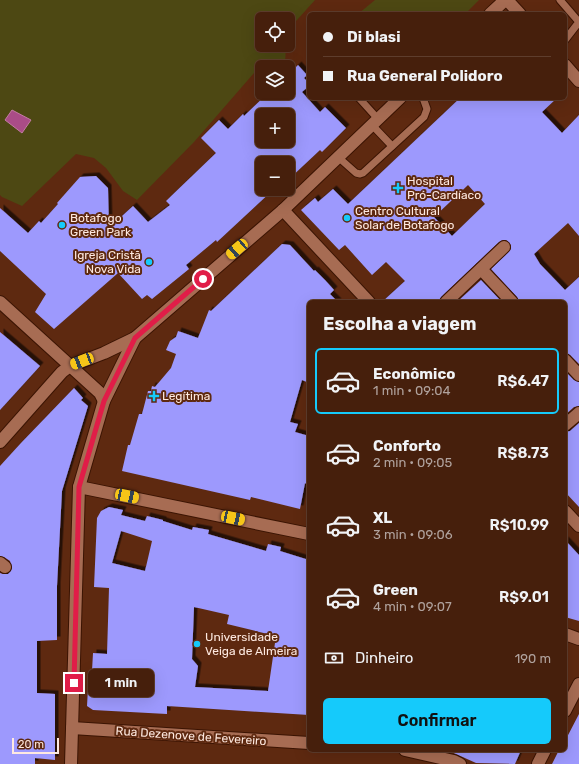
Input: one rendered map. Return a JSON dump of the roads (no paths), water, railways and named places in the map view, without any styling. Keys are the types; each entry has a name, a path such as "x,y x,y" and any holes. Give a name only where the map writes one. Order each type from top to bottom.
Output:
{"street":[{"path":"492,12 506,0 518,12"},
{"path":"567,67 579,81"},
{"path":"0,442 62,372 70,366 104,353 135,338 283,210 398,100"},
{"path":"283,210 367,300"},
{"path":"448,300 504,247"},
{"path":"481,269 510,300"},
{"path":"0,302 100,393 104,401"},
{"path":"71,764 79,487 104,401 135,338"},
{"path":"567,362 579,375"},
{"path":"567,423 579,414"},
{"path":"79,487 307,534"},
{"path":"567,513 579,526"},
{"path":"567,635 579,639"},
{"path":"567,708 579,684"},
{"name":"Rua Dezenove de Fevereiro","path":"72,728 307,744"},
{"path":"414,752 454,761 460,764"},
{"path":"538,764 544,752"}],"lane":[{"path":"560,0 579,22 567,37"},
{"path":"360,100 392,146"},
{"path":"338,157 356,173 363,173 424,117 427,109 424,100"}],"place":[{"name":"Hospital Pró-Cardíaco","path":"398,188"},
{"name":"Centro Cultural Solar de Botafogo","path":"347,218"},
{"name":"Botafogo Green Park","path":"62,225"},
{"name":"Igreja Cristã Nova Vida","path":"149,262"},
{"name":"Legítima","path":"154,396"},
{"name":"Universidade Veiga de Almeira","path":"197,644"}]}
